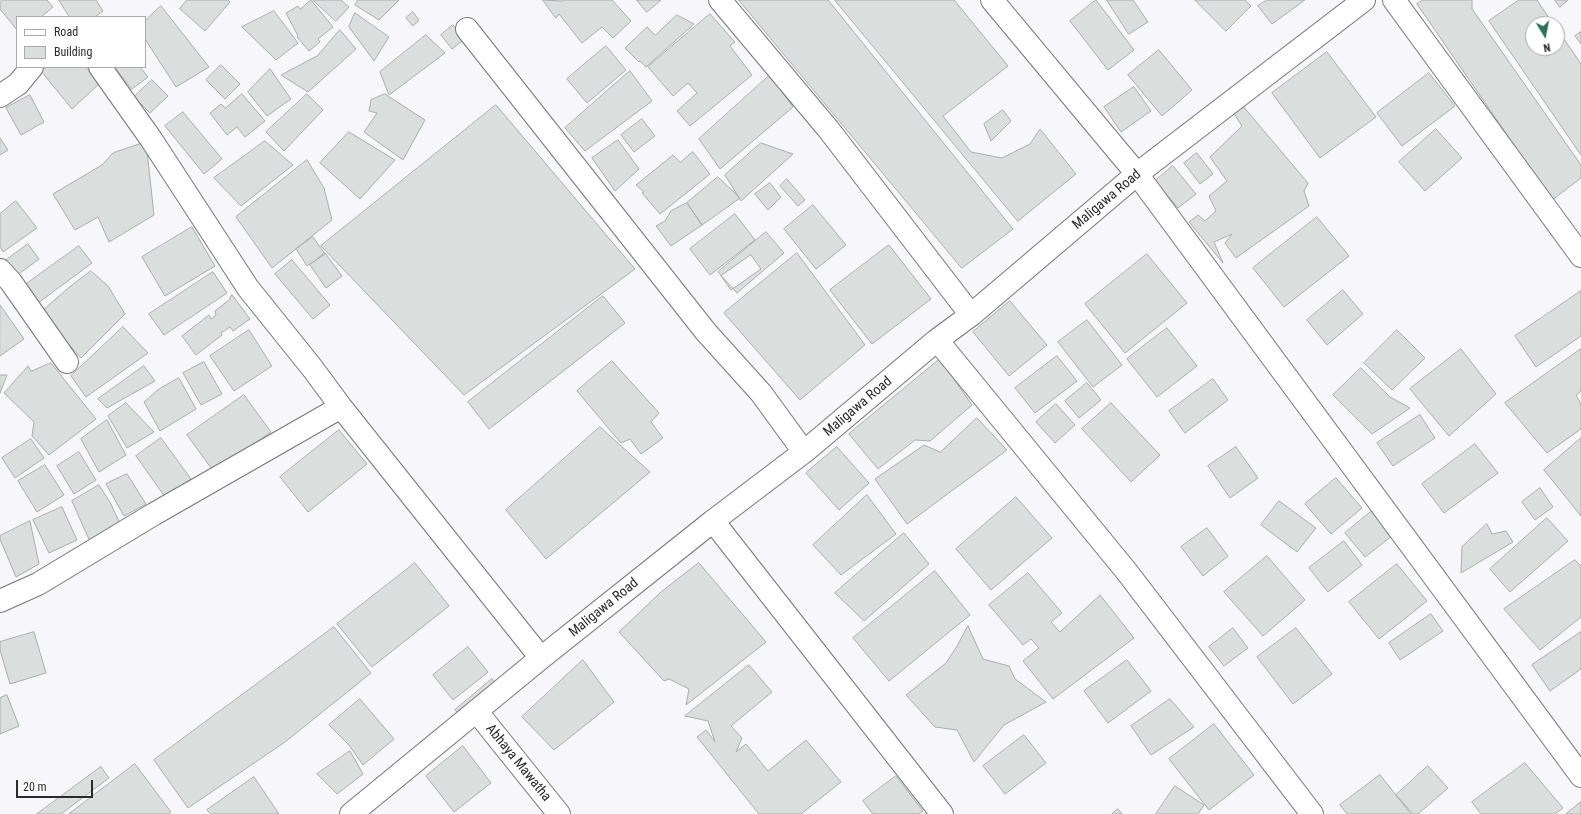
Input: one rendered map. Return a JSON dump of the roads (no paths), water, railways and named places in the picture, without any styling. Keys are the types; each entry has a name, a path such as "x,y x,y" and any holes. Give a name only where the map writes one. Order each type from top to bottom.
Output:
{"street":[{"path":"720,0 828,130 971,315"},
{"path":"992,0 1136,174 1581,776"},
{"path":"1394,0 1581,256"},
{"name":"Maligawa Road","path":"351,814 541,658 713,521 804,452 937,340 971,315 1136,174 1359,2"},
{"path":"467,29 706,332 761,393 804,452"},
{"path":"0,96 18,84 31,68"},
{"path":"101,68 151,139 248,288 541,658"},
{"path":"0,270 11,282 68,362"},
{"path":"937,340 1127,572 1308,812"},
{"path":"0,601 38,584 154,514 341,407"},
{"path":"713,521 942,814"},
{"name":"Abhaya Mawatha","path":"477,712 559,814"}]}
